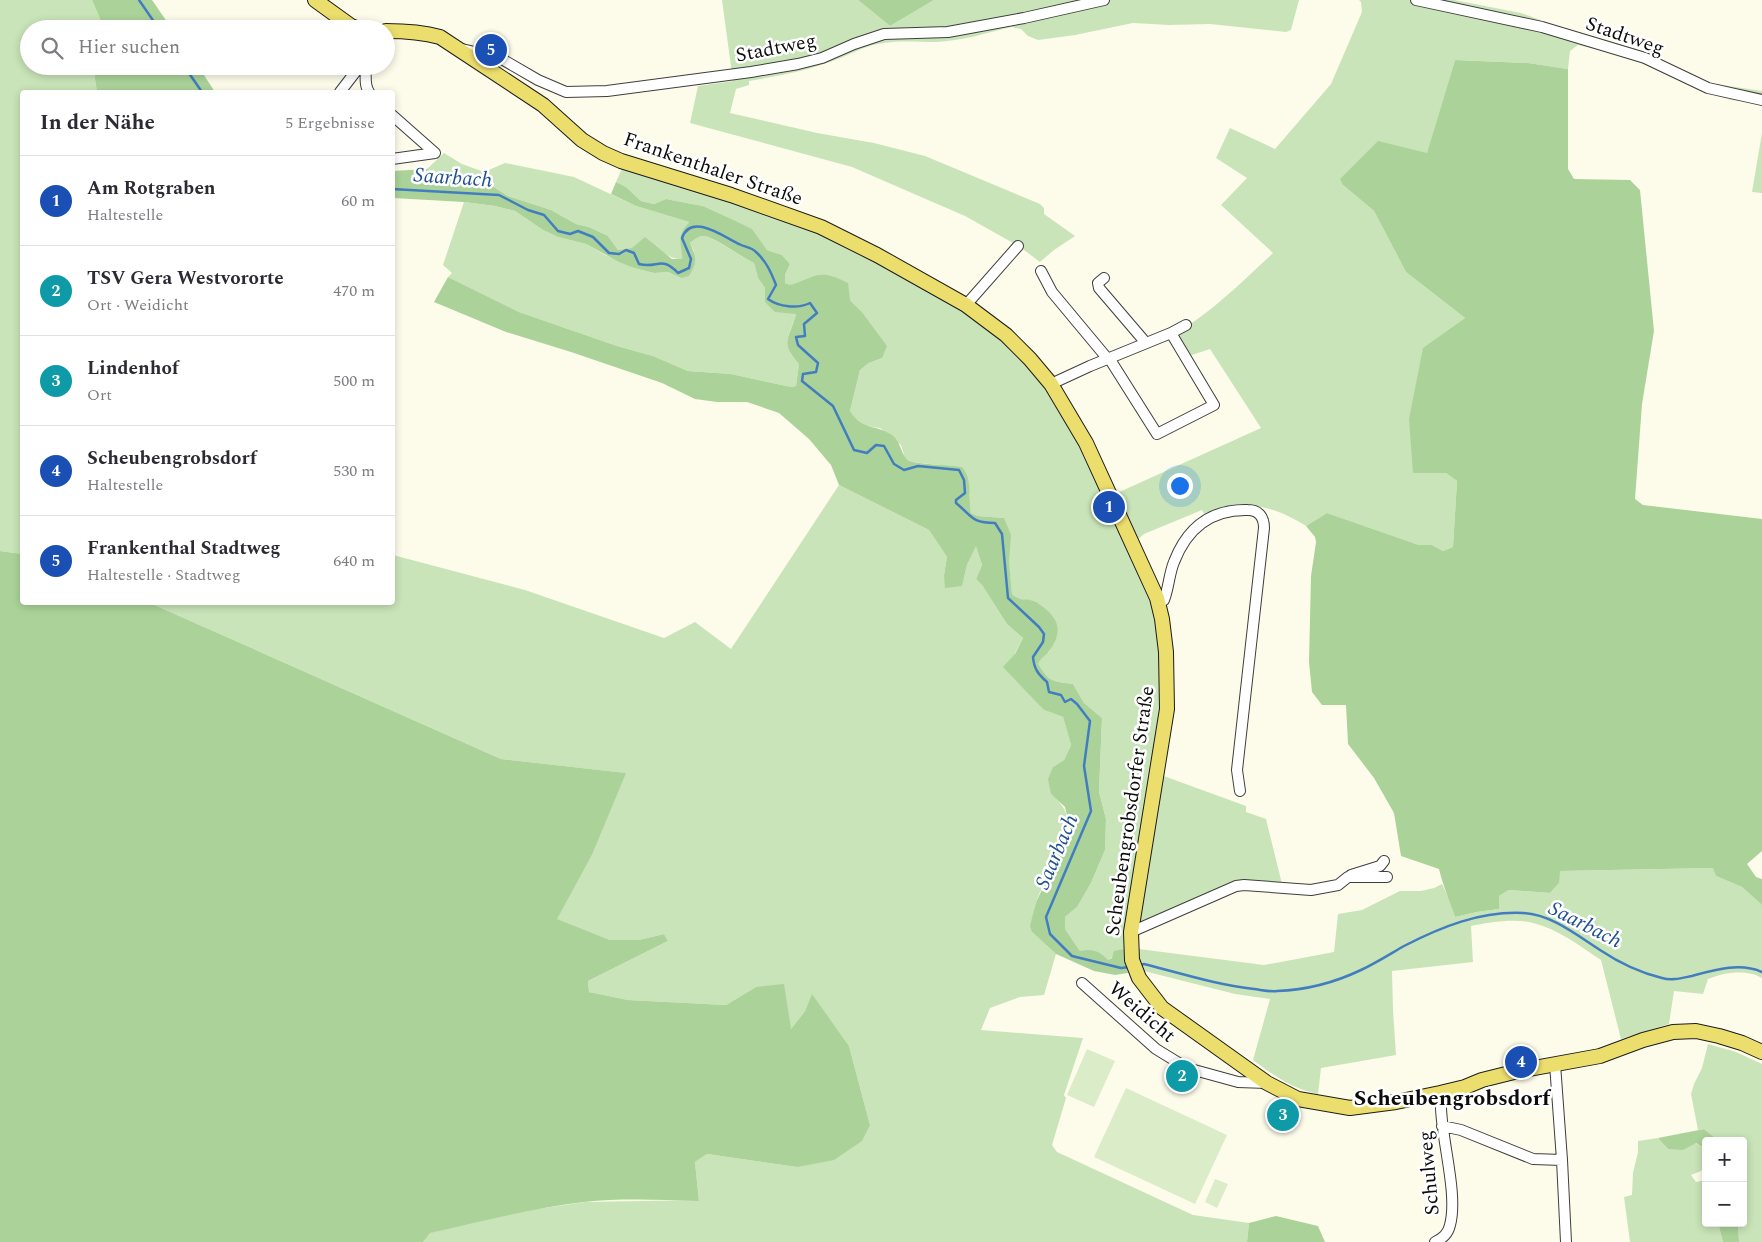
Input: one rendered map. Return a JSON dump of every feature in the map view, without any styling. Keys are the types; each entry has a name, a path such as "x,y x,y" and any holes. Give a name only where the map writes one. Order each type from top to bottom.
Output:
{"main road":[{"path":"315,0 342,20"},
{"name":"Frankenthaler Straße","path":"395,31 425,33 440,37 543,105 582,140 621,161 731,195 821,227 877,254 966,305"},
{"name":"Scheubengrobsdorfer Straße","path":"966,305 1006,335 1051,384 1086,443 1133,543 1158,604 1166,652 1167,709 1131,932 1132,960 1139,978 1162,1008 1267,1083 1298,1099 1350,1108 1440,1094 1482,1080 1600,1056 1643,1040 1673,1032 1696,1031 1719,1036 1762,1052"}],"street":[{"name":"Stadtweg","path":"458,48 500,58 538,80 566,92 607,91 714,78 798,64 822,58 854,44 884,34 948,32 1024,18 1104,0"},
{"name":"Stadtweg","path":"1416,0 1542,27 1645,58 1708,88 1762,100"},
{"path":"342,90 353,75"},
{"path":"366,75 367,90"},
{"path":"395,118 435,153 395,159"},
{"path":"966,305 1018,246"},
{"path":"1041,271 1052,292 1108,358 1157,434 1214,405 1171,333"},
{"path":"1104,278 1098,283 1099,288 1146,343"},
{"path":"1051,384 1186,325"},
{"path":"1158,604 1164,600 1173,563 1178,552 1198,525 1226,512 1250,510 1261,515 1264,521 1264,528 1237,770 1240,791"},
{"path":"1131,932 1236,886 1311,890 1338,885 1352,874 1380,866 1384,861"},
{"path":"1348,878 1387,878"},
{"name":"Weidicht","path":"1082,983 1156,1049 1187,1068 1238,1082 1267,1083"},
{"path":"1555,1064 1566,1242"},
{"name":"Schulweg","path":"1435,1242 1444,1237 1450,1227 1452,1217 1451,1186 1442,1126 1440,1094"},
{"path":"1442,1126 1461,1130 1533,1158 1562,1160"}],"green space":[{"path":"0,0 92,0 100,20 20,20 20,75 94,75 97,90 20,90 20,554 0,551"},
{"path":"92,0 152,0 166,20 100,20"},
{"path":"722,0 858,0 890,26 934,0 1299,0 1291,30 1286,32 1210,24 1169,25 1133,23 1075,35 1038,40 1028,36 1021,29 1011,27 955,40 878,44 814,67 749,81 749,85 736,89 730,113 817,133 874,143 925,156 1040,204 1044,208 1044,214 1075,236 1040,262 1020,247 965,216 852,167 690,123 698,86 733,81"},
{"path":"858,0 934,0 890,26"},
{"path":"1359,0 1454,0 1521,13 1551,24 1640,50 1709,83 1762,91 1762,104 1731,100 1703,92 1641,63 1612,53 1578,45 1570,51 1568,69 1528,63 1455,60 1427,154 1343,185 1374,211 1406,272 1465,318 1423,349 1446,473 1457,481 1453,547 1443,551 1432,545 1419,545 1327,513 1306,526 1278,512 1256,506 1232,508 1205,516 1202,510 1144,534 1137,540 1169,630 1174,673 1172,715 1161,775 1246,806 1246,812 1266,819 1282,884 1237,882 1138,925 1139,949 1264,965 1334,952 1338,914 1362,910 1400,891 1421,891 1442,884 1455,917 1499,909 1499,896 1509,890 1550,893 1559,883 1559,871 1714,868 1716,876 1742,887 1762,905 1762,978 1749,973 1728,973 1708,979 1703,994 1674,991 1669,1024 1621,1039 1601,960 1560,934 1533,923 1511,921 1471,926 1473,962 1392,971 1396,1055 1321,1068 1318,1094 1291,1085 1253,1060 1270,999 1235,994 1144,971 1128,973 1123,949 1108,960 1080,951 1065,929 1065,917 1077,907 1091,883 1105,850 1106,819 1099,792 1102,718 1084,703 1073,684 1052,680 1045,675 1037,664 1049,652 1054,642 1035,601 1018,599 1012,594 1004,518 978,516 971,513 970,495 962,467 910,462 905,458 901,445 880,428 866,426 855,420 850,411 860,370 869,363 882,358 861,311 850,300 800,282 790,286 785,283 785,273 790,264 782,255 767,250 751,229 734,220 703,206 666,199 654,204 641,201 626,187 616,182 623,166 820,232 961,308 1002,338 1029,364 1079,440 1106,498 1261,428 1210,349 1189,356 1175,334 1214,306 1273,253 1221,205 1247,178 1216,158 1230,128 1275,149 1331,84 1362,12"},
{"path":"1455,60 1528,63 1568,69 1568,169 1574,179 1630,180 1640,190 1654,331 1642,404 1635,499 1643,505 1762,519 1762,851 1747,864 1756,877 1762,879 1762,905 1742,887 1716,876 1713,868 1560,871 1559,883 1550,893 1509,890 1499,896 1499,909 1455,917 1439,869 1401,856 1394,813 1374,778 1348,744 1346,705 1322,705 1312,692 1309,662 1311,576 1316,542 1315,537 1306,526 1327,513 1419,545 1432,545 1443,551 1453,547 1457,481 1446,473 1413,473 1409,419 1423,348 1465,318 1406,272 1374,211 1343,185 1340,179 1378,141 1427,153"},
{"path":"94,75 204,75 214,90 97,90"},
{"path":"1762,133 1762,193 1752,192"},
{"path":"444,153 462,164 484,172 505,163 574,177 636,206 689,222 682,237 682,259 673,258 653,250 618,250 608,236 589,227 576,224 551,210 508,196 489,184 461,182 427,169"},
{"path":"427,169 461,182 489,184 508,196 551,210 576,224 589,227 608,236 618,250 632,248 645,237 672,259 682,259 681,236 689,222 636,206 611,194 616,182 626,187 641,201 654,204 666,199 703,206 752,229 767,250 782,255 790,264 785,274 785,283 790,285 813,276 824,275 838,278 848,283 850,300 861,311 887,346 882,358 869,363 860,370 850,411 859,422 892,435 909,461 962,467 968,477 971,513 978,516 1004,518 1011,535 1009,562 1012,594 1020,599 1034,601 1049,612 1056,622 1058,632 1054,644 1038,664 1052,680 1073,684 1084,703 1102,718 1099,792 1106,819 1105,850 1091,883 1077,907 1065,917 1065,929 1080,951 1096,951 1108,960 1112,958 1114,951 1124,949 1128,973 1115,975 1094,971 1056,954 1032,932 1030,926 1036,902 1070,828 1065,807 1051,794 1048,779 1053,767 1064,760 1071,745 1063,717 1044,710 1003,667 1015,654 1023,638 1007,624 982,585 976,579 982,565 976,546 967,565 962,586 945,588 944,575 947,557 929,530 839,485 831,465 809,439 779,413 747,402 717,402 695,399 662,383 506,332 434,302 448,277 519,312 617,346 653,356 688,371 731,374 791,387 796,386 799,364 789,350 787,341 796,314 775,312 765,302 765,288 758,278 754,263 709,237 702,236 690,243 695,257 695,264 689,276 681,278 668,272 654,273 634,268 586,244 558,237 543,230 515,211 464,202 395,198 395,171"},
{"path":"464,202 515,211 543,230 558,237 586,244 634,268 654,273 668,272 681,278 694,251 690,243 698,237 704,236 721,244 754,263 758,278 765,288 765,302 796,314 787,345 799,364 796,386 791,387 731,374 688,371 653,356 617,346 519,312 448,277 452,273 443,265"},
{"path":"839,485 929,530 947,557 944,575 962,585 967,565 976,545 982,565 976,579 982,585 1007,624 1023,638 1015,653 1044,710 1063,717 1071,745 1064,760 1053,767 1051,794 1063,807 1068,820 1068,833 1064,846 1036,902 1033,917 1032,932 1056,954 1044,995 1020,997 990,1008 981,1030 1083,1038 1064,1095 1066,1098 1052,1145 1057,1152 1193,1215 1249,1223 1247,1242 423,1242 429,1233 510,1213 585,1202 699,1200 695,1162 707,1154 797,1167 870,1125 849,1046 812,995 805,1011 791,1029 756,987 726,1005 628,1000 589,992 588,981 668,941 664,934 639,940 610,940 556,919 592,855 625,773 501,759 154,605 395,605 395,556 525,590 664,638 695,622 731,649"},
{"path":"0,551 20,554 20,605 154,605 501,759 626,773 592,855 557,919 610,940 639,940 664,934 668,941 588,981 589,992 628,1000 726,1005 756,987 784,984 791,1029 805,1011 812,994 849,1046 870,1125 862,1141 834,1160 797,1167 707,1154 695,1162 699,1201 613,1200 584,1202 525,1212 430,1233 423,1242 0,1242"},
{"path":"1708,1044 1736,1052 1762,1064 1762,1242 1739,1242 1738,1227 1747,1227 1747,1137 1714,1137 1704,1129 1698,1130 1691,1094 1702,1068"},
{"path":"1087,1049 1115,1061 1094,1107 1067,1095"},
{"path":"1126,1088 1227,1135 1195,1204 1094,1157"},
{"path":"1704,1129 1714,1137 1702,1137 1702,1147 1696,1143 1683,1150 1668,1149 1658,1138"},
{"path":"1658,1138 1668,1149 1695,1143 1702,1147 1702,1170 1691,1175 1696,1182 1702,1181 1702,1227 1719,1227 1723,1242 1630,1242 1624,1197 1632,1195 1638,1141"},
{"path":"1215,1179 1228,1184 1217,1208 1205,1202"},
{"path":"1276,1216 1318,1226 1325,1242 1247,1242 1249,1223"},
{"path":"1719,1227 1738,1227 1739,1242 1723,1242"}],"waterway":[{"name":"Saarbach","path":"139,0 153,20"},
{"name":"Saarbach","path":"190,75 201,90"},
{"name":"Saarbach","path":"395,189 499,195 528,210 544,215 558,231 570,234 578,231 593,237 609,253 619,254 626,250 634,253 639,264 663,264 678,273 689,268 691,259 682,238 686,231 693,227 708,229 754,250 763,259 776,285 768,299 772,302 789,306 800,306 810,303 817,313 804,324 805,336 796,337 798,345 818,363 816,372 803,374 802,381 833,406 854,450 867,453 876,445 884,446 894,464 904,470 918,466 959,470 964,480 965,493 956,500 956,503 976,520 995,523 1002,534 1008,598 1044,634 1043,642 1033,657 1035,668 1047,682 1049,692 1061,695 1065,702 1071,699 1090,721 1084,766 1091,811 1046,917 1050,934 1072,956 1121,968 1130,967"},
{"name":"Saarbach","path":"1140,965 1144,964 1212,982 1240,987 1272,991 1298,989 1331,982 1351,974 1418,939 1461,922 1491,915 1523,913 1533,914 1554,921 1622,963 1662,978 1677,979 1718,969 1736,967 1762,972"}],"place":[{"name":"Frankenthal Stadtweg","path":"491,50"},
{"name":"Am Rotgraben","path":"1109,507"},
{"name":"Scheubengrobsdorf","path":"1521,1062"},
{"name":"TSV Gera Westvororte","path":"1182,1076"},
{"name":"Lindenhof","path":"1283,1115"}],"district":[{"name":"Scheubengrobsdorf","path":"1452,1098"}]}
